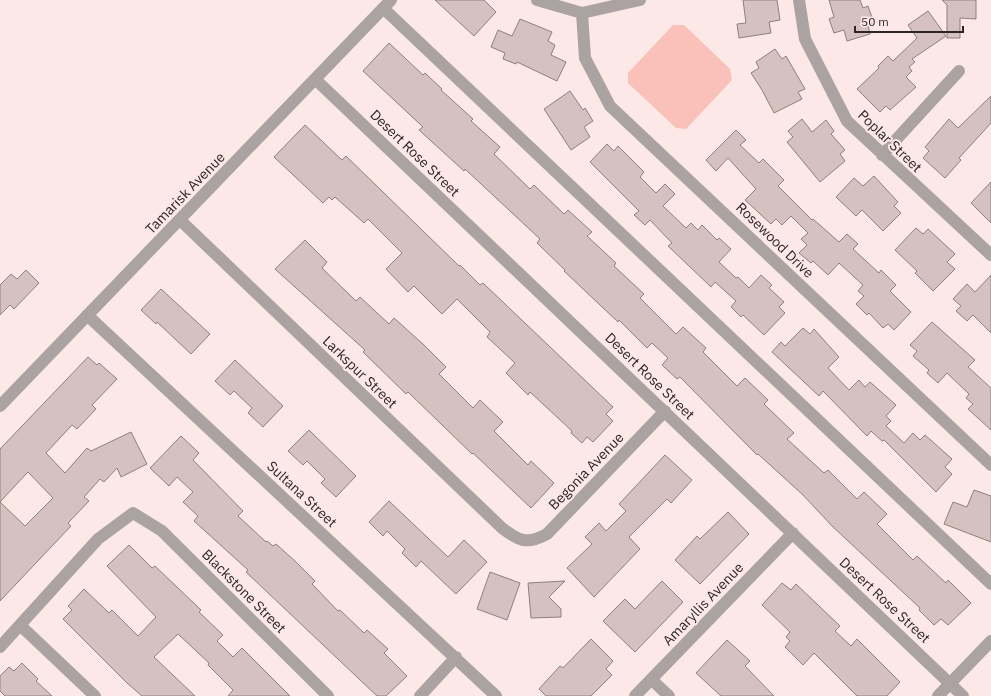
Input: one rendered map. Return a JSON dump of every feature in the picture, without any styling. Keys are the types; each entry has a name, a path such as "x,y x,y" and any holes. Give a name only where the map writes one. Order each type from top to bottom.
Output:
{"street":[{"path":"537,0 582,13 640,0"},
{"name":"Poplar Street","path":"799,0 805,39 847,122 991,255"},
{"path":"387,4 991,584"},
{"name":"Tamarisk Avenue","path":"0,406 387,4"},
{"name":"Rosewood Drive","path":"582,13 585,58 610,106 991,465"},
{"path":"882,155 959,72"},
{"name":"Desert Rose Street","path":"315,79 963,696"},
{"name":"Larkspur Street","path":"180,220 502,528 524,541"},
{"name":"Sultana Street","path":"87,315 456,657 496,696"},
{"name":"Begonia Avenue","path":"524,541 535,540 547,534 665,411"},
{"name":"Blackstone Street","path":"21,626 98,539 133,513 162,531 328,696"},
{"name":"Amaryllis Avenue","path":"635,696 793,533"},
{"path":"0,647 21,626 95,696"},
{"path":"938,696 991,641"},
{"path":"420,696 456,657"},
{"path":"651,679 669,696"}],"shaded area":[{"path":"673,25 684,25 730,69 732,80 686,129 676,128 628,83 628,73"}],"building":[{"path":"435,0 484,0 496,12 474,36"},
{"path":"743,0 777,0 780,20 769,22 771,33 739,38 737,24 746,23"},
{"path":"829,0 860,0 863,8 868,6 874,23 868,25 870,34 847,41 844,30 834,33 829,19 834,17"},
{"path":"942,0 976,0 976,19 960,18 960,38 947,38 947,5"},
{"path":"928,11 946,36 912,59 915,62 909,67 912,71 906,77 916,87 890,110 886,106 880,112 857,89 879,68 878,66 888,56 893,61 917,38 908,25"},
{"path":"520,19 552,32 548,41 555,45 551,55 566,62 557,81 517,62 516,64 503,59 505,53 491,47 498,30 512,36"},
{"path":"389,43 423,75 425,73 442,89 441,90 473,119 471,121 500,147 494,154 530,189 534,185 564,214 568,210 592,232 587,236 616,263 614,266 644,294 640,298 676,334 683,327 706,348 703,352 737,386 745,378 768,400 764,404 794,433 787,439 824,473 828,470 857,499 864,492 887,514 877,524 913,560 917,556 946,583 948,580 971,603 948,625 941,619 934,625 919,610 920,608 832,526 803,495 758,454 757,455 680,377 677,379 662,365 668,358 652,343 647,348 619,320 618,322 564,271 565,270 537,243 540,239 465,169 464,171 419,130 423,127 363,71"},
{"path":"775,49 782,59 786,56 805,89 798,92 802,99 774,113 751,73 759,68 756,62"},
{"path":"570,91 583,110 585,108 593,121 584,127 590,137 571,150 544,109"},
{"path":"991,96 991,123 959,158 961,160 945,178 923,158 929,151 925,147 949,119 958,128"},
{"path":"802,119 812,132 826,120 834,131 831,134 845,150 840,154 845,161 820,182 787,142 793,137 788,131"},
{"path":"305,125 342,160 346,156 459,266 460,265 480,285 483,283 613,407 606,414 613,421 593,442 587,437 582,443 571,433 572,431 530,392 528,395 506,373 515,363 487,337 490,332 457,299 442,314 414,286 408,292 386,269 402,253 368,219 364,223 335,197 332,200 329,197 323,203 274,157"},
{"path":"736,130 746,140 740,145 759,163 763,159 784,180 778,186 812,220 813,219 839,242 847,234 858,244 853,249 879,273 881,270 896,285 890,291 911,312 894,330 888,324 883,328 869,313 867,315 856,304 864,296 858,291 863,285 839,263 828,275 813,261 811,263 799,253 807,245 801,239 808,233 791,216 782,225 776,219 771,224 745,200 756,189 728,158 716,171 706,160"},
{"path":"607,144 614,151 618,146 644,172 640,177 656,193 665,184 675,194 663,206 686,228 691,223 698,230 702,225 717,240 719,238 731,249 719,262 736,278 738,277 749,288 761,275 772,285 769,288 784,302 779,307 785,313 764,335 743,315 741,317 731,307 736,301 715,282 711,287 668,246 672,243 650,220 645,225 634,215 639,211 590,162"},
{"path":"874,176 898,202 894,206 901,213 883,231 862,210 856,216 836,197 854,178 863,186"},
{"path":"991,182 991,223 971,203"},
{"path":"916,228 923,234 928,229 955,254 947,262 955,269 933,291 915,273 917,271 895,250"},
{"path":"305,240 327,262 322,268 356,301 360,297 389,324 394,318 446,367 439,374 473,408 480,400 503,422 494,431 528,465 531,461 554,483 531,508 408,392 406,394 363,352 365,350 275,269"},
{"path":"26,270 39,283 14,309 10,305 0,315 0,285 11,274 17,279"},
{"path":"991,275 991,333 973,315 967,321 956,311 961,306 953,299 967,284 975,292"},
{"path":"161,289 210,334 191,354 157,322 156,324 141,310"},
{"path":"932,322 975,360 968,367 991,388 991,430 968,409 973,404 966,398 969,394 947,373 938,383 927,373 929,370 913,356 917,351 910,345"},
{"path":"803,328 810,334 814,329 839,357 828,368 849,390 859,380 865,387 870,382 896,405 886,416 891,421 886,426 904,443 913,433 920,440 925,435 952,459 945,467 952,474 936,492 884,440 882,441 871,431 867,436 823,391 819,396 772,352 781,342 785,346"},
{"path":"88,357 97,365 99,363 117,379 92,405 96,409 77,429 72,425 46,453 65,473 87,448 91,451 131,432 147,464 121,477 117,468 104,482 100,479 84,497 89,501 68,523 71,526 0,601 0,502 0,449","holes":["28,472 53,498 25,526 0,502"]},
{"path":"235,360 283,406 263,427 248,413 252,408 234,391 230,395 215,381"},
{"path":"309,430 356,476 336,497 321,483 325,479 307,461 303,465 288,451"},
{"path":"181,436 199,453 193,460 243,511 238,516 266,542 267,541 273,546 276,544 295,561 315,581 312,584 338,611 340,610 364,633 367,630 388,649 384,653 407,676 386,696 377,696 246,572 248,570 194,521 198,516 183,502 193,492 177,477 169,486 150,468"},
{"path":"665,455 692,480 671,503 667,499 629,537 640,549 594,597 567,568 592,544 585,537 599,523 606,531 626,511 619,504"},
{"path":"974,490 991,496 991,542 944,524 953,502 967,507"},
{"path":"389,501 448,557 464,540 487,562 456,594 421,561 416,567 402,553 405,549 387,531 383,536 369,522"},
{"path":"728,512 749,534 700,584 675,560 697,536 700,539"},
{"path":"129,545 152,568 155,566 201,610 199,612 223,635 217,641 233,657 242,648 290,696 228,696 233,690 208,665 209,663 178,634 154,657 195,696 142,696 127,683 63,619 72,610 68,606 84,589 109,613 112,610 138,636 156,617 107,566"},
{"path":"490,572 520,583 507,620 477,609"},
{"path":"565,581 549,597 561,609 561,617 531,618 528,583"},
{"path":"662,581 683,602 635,652 603,621 625,599 635,609"},
{"path":"782,583 791,590 796,584 840,626 835,631 851,646 857,639 900,682 887,696 857,696 814,653 803,665 785,647 790,641 786,637 790,632 762,605"},
{"path":"591,639 613,661 606,669 612,675 591,696 546,696 539,689 560,666 563,668"},
{"path":"727,640 750,661 745,666 774,696 721,696 696,673"},
{"path":"22,663 38,679 36,681 52,696 5,696 0,691 0,676 9,667 14,671"}]}
